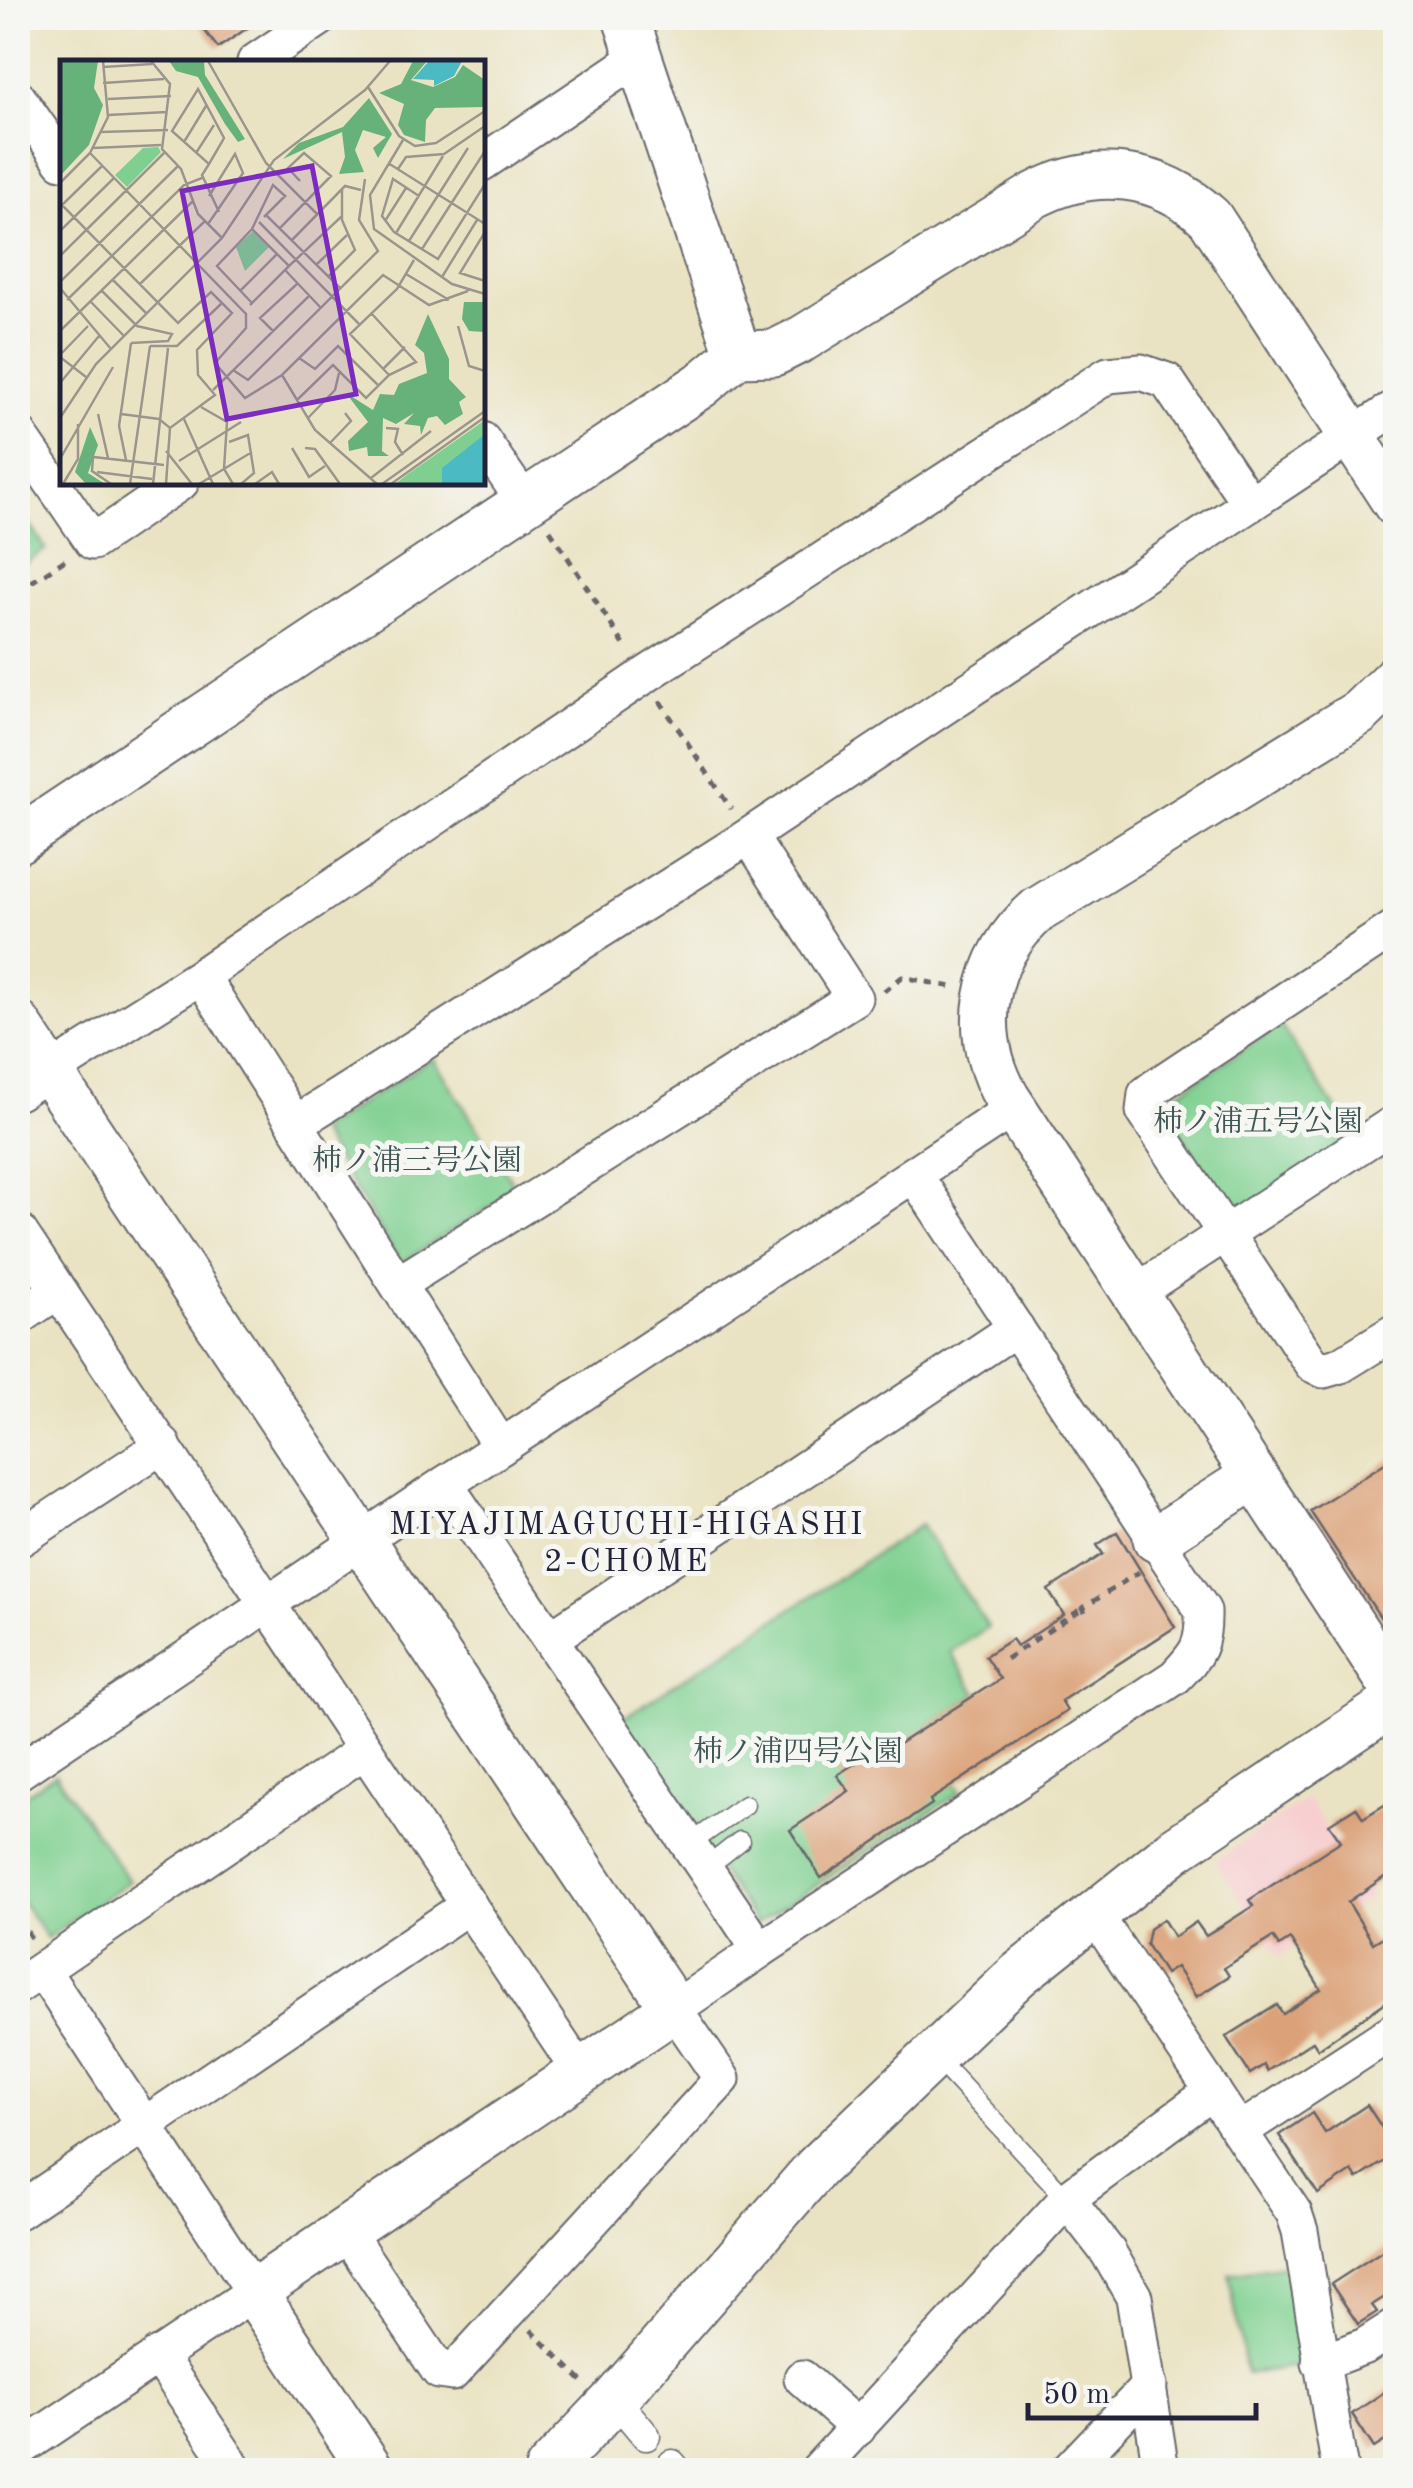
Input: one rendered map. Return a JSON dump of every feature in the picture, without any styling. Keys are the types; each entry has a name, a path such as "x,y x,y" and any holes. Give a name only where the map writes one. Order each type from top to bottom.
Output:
{"street":[{"path":"258,60 320,18"},
{"path":"485,160 632,37 738,354"},
{"path":"18,98 60,157"},
{"path":"18,840 533,510 738,354 774,353 802,339 1048,188 1090,176 1119,175 1148,181 1174,192 1210,218 1396,504"},
{"path":"33,1082 201,976 644,676 1108,375 1141,372 1167,381 1250,504"},
{"path":"296,1124 749,836 1396,407"},
{"path":"18,432 93,542 177,485"},
{"path":"485,444 533,510"},
{"path":"1396,677 1360,712 1052,900 1015,932 992,974 984,1022 992,1069 1014,1108 1396,1692"},
{"path":"398,1284 854,998 749,836"},
{"path":"1396,927 1146,1094 1144,1111 1212,1197 1227,1232 1312,1364 1324,1370 1341,1365 1396,1330"},
{"path":"201,976 501,1447"},
{"path":"18,1024 33,1082 360,1539 722,2079 452,2373 439,2371 345,2230"},
{"path":"18,1772 360,1539 1014,1108"},
{"path":"1135,1293 1396,1122"},
{"path":"18,2450 760,1950 1175,1677 1196,1654 1204,1636 1203,1611 1144,1557 1016,1328 915,1176"},
{"path":"18,1230 580,2072"},
{"path":"18,1318 58,1291"},
{"path":"550,1638 1016,1328"},
{"path":"18,1540 163,1445"},
{"path":"1144,1557 1254,1476"},
{"path":"444,1484 760,1950"},
{"path":"548,2470 602,2393 816,2168 1018,1975 1176,1848 1396,1701"},
{"path":"365,1750 30,1978 146,2123 371,2470"},
{"path":"18,2210 468,1905"},
{"path":"1093,1912 1298,2222 1340,2470"},
{"path":"1240,2131 1396,2028"},
{"path":"818,2470 1068,2199 1213,2091"},
{"path":"1068,2199 1108,2252 1134,2297 1162,2470"},
{"path":"1320,2363 1364,2346 1396,2326"},
{"path":"158,2355 235,2470"},
{"path":"802,2378 858,2428"},
{"path":"1069,2470 1149,2386"},
{"path":"602,2393 646,2436"}],"lane":[{"path":"740,1842 700,1858 702,1836 745,1805"},
{"path":"950,2074 1068,2199"}],"path":[{"path":"533,510 626,647"},
{"path":"18,592 93,542"},
{"path":"664,707 720,792"},
{"path":"883,992 902,977 949,986"},
{"path":"1006,1659 1084,1610 1144,1557"},
{"path":"511,2310 602,2393"}],"shaded area":[{"path":"1307,1798 1372,1896 1279,1957 1215,1861"}],"green space":[{"path":"18,507 46,549 18,568"},
{"name":"柿ノ浦五号公園","path":"1280,1025 1356,1139 1236,1218 1161,1104"},
{"name":"柿ノ浦三号公園","path":"433,1058 517,1190 401,1263 318,1131"},
{"name":"柿ノ浦四号公園","path":"921,1525 988,1627 950,1652 977,1694 920,1731 961,1792 756,1924 618,1721"},
{"path":"55,1774 129,1881 47,1938 18,1897 18,1800"},
{"path":"1286,2265 1303,2365 1246,2374 1229,2274"}],"building":[{"path":"195,18 262,18 218,48"},
{"path":"1396,1456 1396,1641 1310,1511"},
{"path":"1117,1532 1175,1627 1061,1701 1067,1711 930,1800 932,1804 821,1878 790,1830 849,1791 837,1775 890,1741 894,1747 1000,1679 985,1656 1012,1639 1017,1646 1064,1615 1048,1590 1103,1554 1097,1545"},
{"path":"1396,1798 1396,1869 1348,1902 1373,1943 1396,1929 1396,1995 1318,2049 1313,2041 1267,2071 1264,2065 1250,2074 1226,2037 1277,2005 1283,2014 1321,1989 1290,1939 1279,1946 1273,1937 1224,1968 1229,1976 1196,1997 1176,1967 1165,1974 1146,1944 1149,1929 1163,1919 1174,1937 1196,1922 1206,1936 1253,1906 1249,1900 1341,1841 1329,1824 1356,1807 1363,1818"},
{"path":"1367,2105 1396,2154 1357,2179 1352,2171 1318,2194 1279,2135 1312,2113 1325,2133"},
{"path":"1396,2242 1396,2290 1372,2305 1377,2312 1358,2324 1331,2284"},
{"path":"1396,2384 1396,2434 1374,2448 1352,2414"}],"district":[{"name":"MIYAJIMAGUCHI-HIGASHI 2-CHOME","path":"627,1542"}]}
